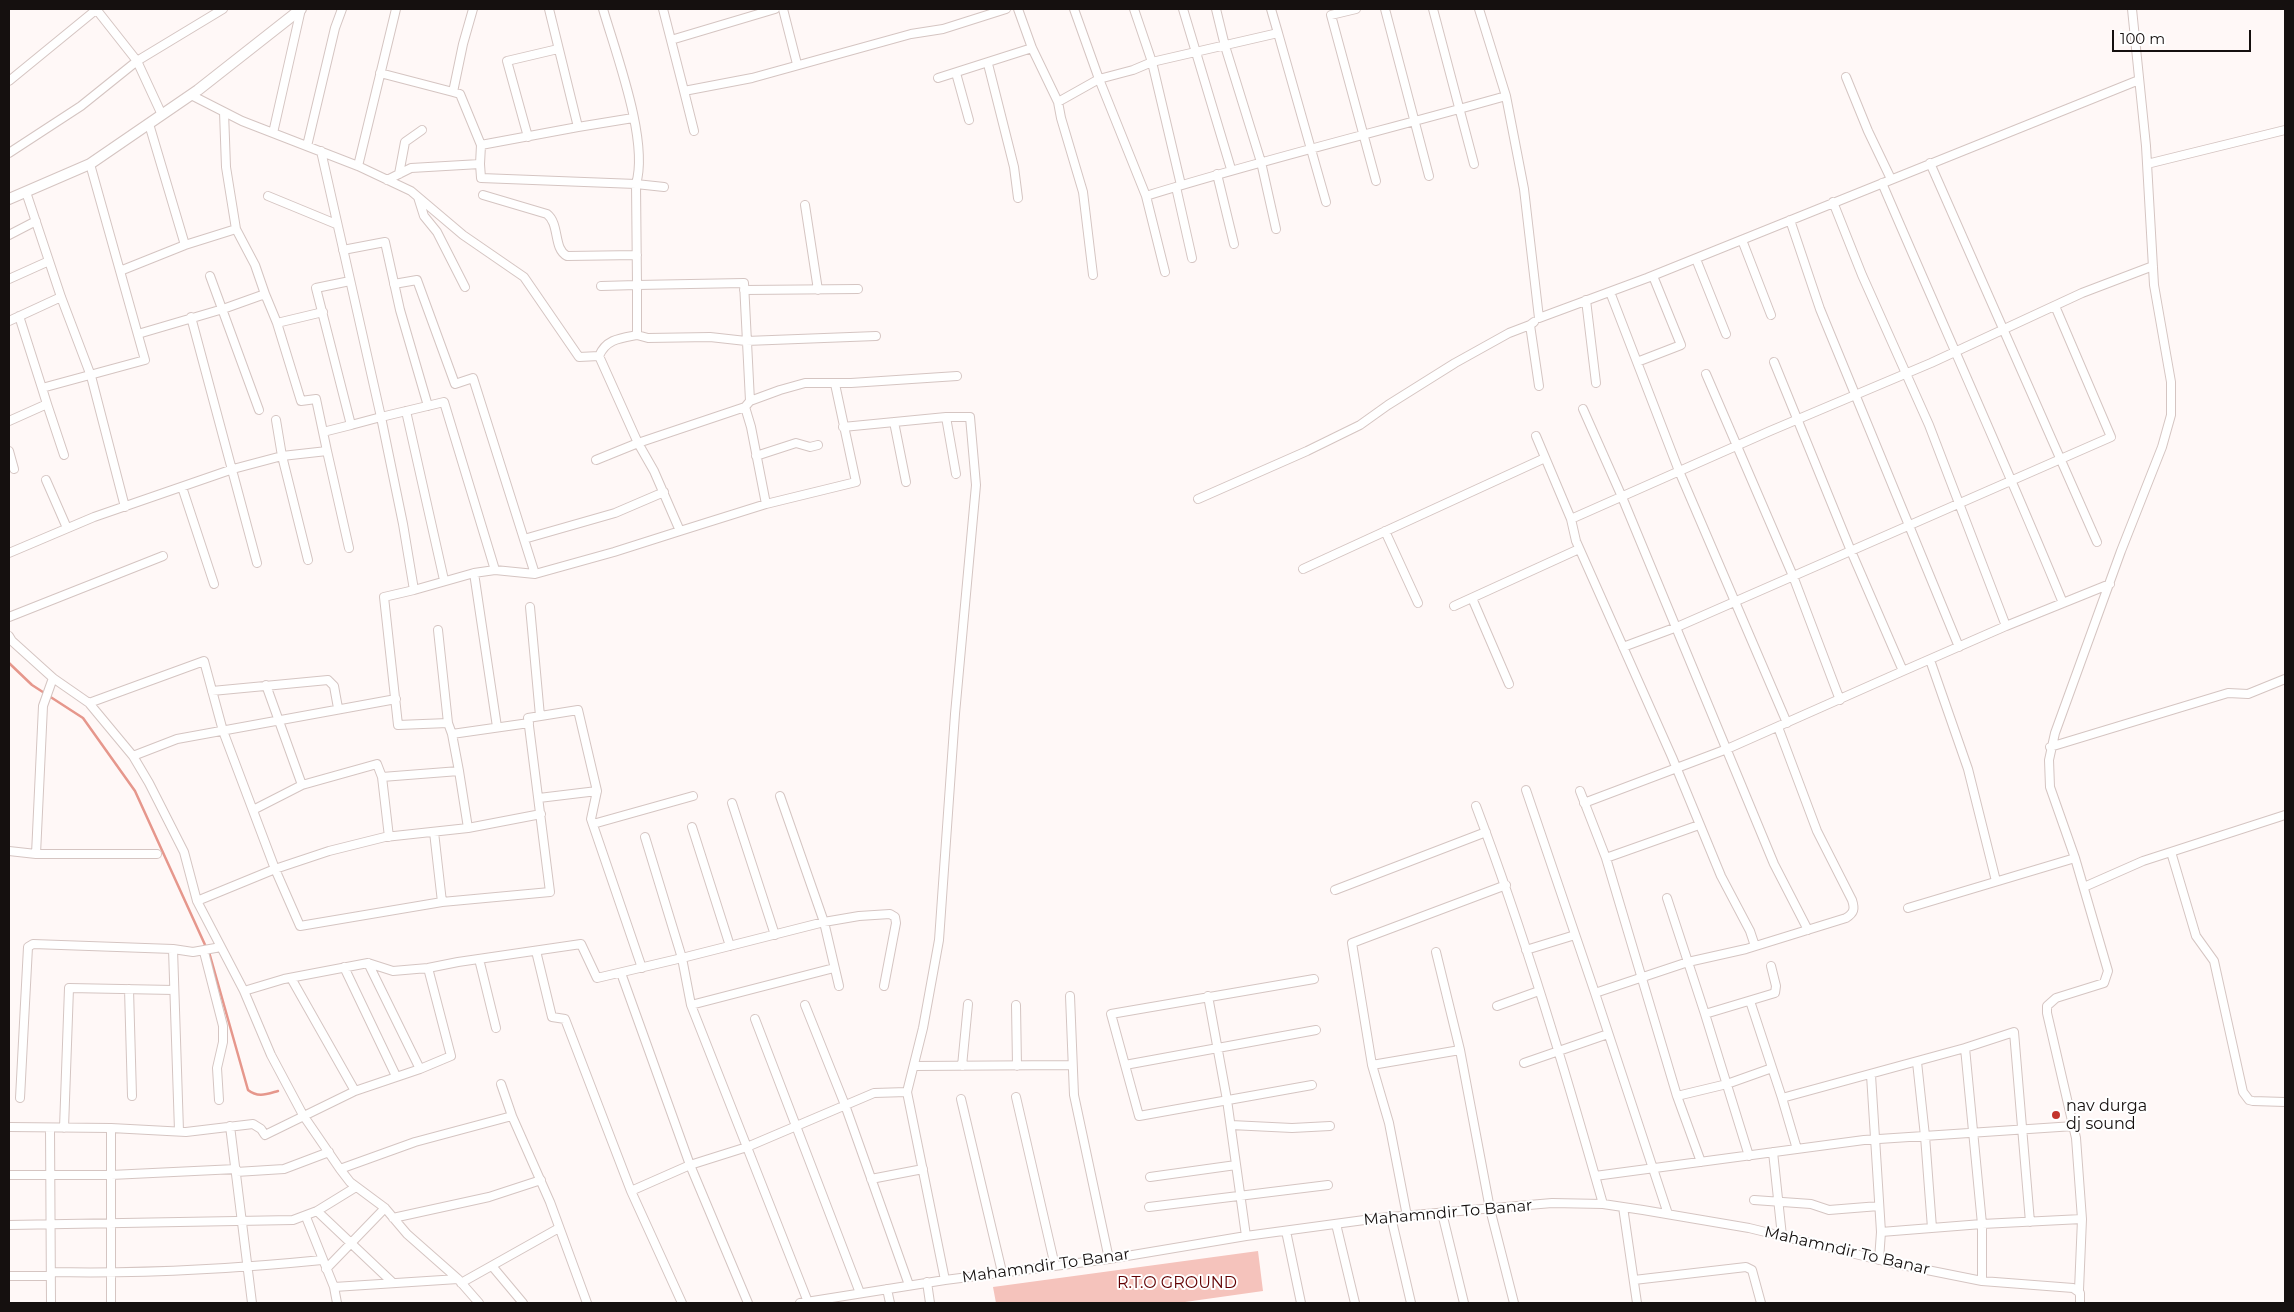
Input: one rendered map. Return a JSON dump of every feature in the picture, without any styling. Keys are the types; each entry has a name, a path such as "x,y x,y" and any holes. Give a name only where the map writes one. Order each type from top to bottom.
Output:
{"street":[{"path":"9,81 96,9 137,61 162,115"},
{"path":"9,153 81,106 137,61 223,9"},
{"path":"9,199 90,164 191,95 301,9"},
{"path":"273,132 301,9"},
{"path":"307,146 335,28 342,9"},
{"path":"358,166 396,9"},
{"path":"454,92 463,44 474,9"},
{"path":"549,9 578,127"},
{"path":"603,9 638,138 640,171 636,184 637,335"},
{"path":"663,9 694,131"},
{"path":"671,40 775,9"},
{"path":"783,9 797,64"},
{"path":"684,91 752,78 911,34 943,29 1006,9"},
{"path":"1018,9 1032,48 1058,102 1060,118 1084,192 1093,275"},
{"path":"1074,9 1099,79 1146,196 1166,272"},
{"path":"1134,9 1152,62 1192,258"},
{"path":"1183,9 1231,169"},
{"path":"1216,9 1224,46 1261,162 1276,230"},
{"path":"1271,9 1326,202"},
{"path":"1356,9 1330,12 1376,181"},
{"path":"1384,9 1416,121 1428,176"},
{"path":"1434,9 1474,164"},
{"path":"1479,9 1506,96 1524,189 1539,318"},
{"path":"2080,1303 2082,1219 2074,1126 2047,1013 2047,1006 2051,1001 2104,983 2108,976 2084,887 2050,787 2048,776 2050,748 2162,447 2171,415 2171,382 2154,285 2147,164 2132,9"},
{"path":"1058,102 1099,79 1134,70 1152,62 1278,33"},
{"path":"938,78 988,64 1032,48"},
{"path":"528,137 507,61 558,49"},
{"path":"988,64 1014,167 1018,198"},
{"path":"380,73 460,94 481,145 481,178 636,184 664,187"},
{"path":"956,73 969,120"},
{"path":"1846,77 1861,115 1891,179"},
{"path":"1198,499 1307,451 1360,425 1388,405 1456,363 1509,333 1530,325 1539,318 1653,276 2139,80"},
{"path":"191,95 224,112 358,166 411,191 463,235 524,277 579,357 599,356"},
{"path":"1146,196 1231,169 1365,135 1506,96"},
{"path":"224,112 226,167 236,229 255,265 264,294 277,323 301,401 316,399 349,548"},
{"path":"481,145 633,118"},
{"path":"149,124 185,245"},
{"path":"399,174 405,142 422,130"},
{"path":"2147,164 2285,130"},
{"path":"321,151 336,224 367,350 403,524 414,590"},
{"path":"1930,163 2005,329 2097,542"},
{"path":"42,388 145,360 90,164"},
{"path":"387,180 410,168 480,164"},
{"path":"1216,174 1234,244"},
{"path":"1882,183 1975,400 2012,480 2063,603"},
{"path":"26,192 61,297 91,376 125,507"},
{"path":"483,195 547,214 554,222 561,250 567,256 637,255"},
{"path":"268,196 336,224"},
{"path":"418,197 424,216 437,232 465,287"},
{"path":"1834,202 1862,275 1907,373 2006,626"},
{"path":"805,205 818,290"},
{"path":"1790,220 1820,309 1854,395 1910,525 1959,647"},
{"path":"9,235 36,221"},
{"path":"120,271 185,245 236,229"},
{"path":"1742,240 1772,315"},
{"path":"343,250 385,242 394,284 428,406"},
{"path":"1696,258 1726,334"},
{"path":"9,279 49,261"},
{"path":"1571,520 1738,445 1956,352 2055,306 2153,266"},
{"path":"210,276 259,410"},
{"path":"1637,362 1681,345 1653,276"},
{"path":"394,284 417,280 455,384 473,378 535,574"},
{"path":"350,281 316,288 351,426"},
{"path":"601,286 744,283 747,404 766,504"},
{"path":"744,290 858,290"},
{"path":"1610,292 1679,471 1787,723"},
{"path":"138,334 223,309 264,294"},
{"path":"9,321 61,297"},
{"path":"1586,300 1596,383"},
{"path":"1623,647 1677,627 1734,600 2111,437 2055,306"},
{"path":"277,323 323,312"},
{"path":"19,316 64,455"},
{"path":"191,317 257,563"},
{"path":"1530,325 1539,386"},
{"path":"680,531 664,492 638,443 599,356 602,349 613,339 637,335 648,338 710,337 746,341 876,336"},
{"path":"1774,362 1851,551 1904,671"},
{"path":"1706,374 1793,576 1840,700"},
{"path":"596,460 780,390 805,384 822,382 835,384 957,376"},
{"path":"448,723 398,725 384,597 474,573 495,570 535,574 614,552 766,504 856,482 835,384"},
{"path":"323,432 444,402 495,570"},
{"path":"9,420 47,404"},
{"path":"1583,409 1677,627 1774,864 1808,930"},
{"path":"406,411 444,580"},
{"path":"844,427 946,417 970,417 976,485 939,940 907,1092 945,1280"},
{"path":"946,417 956,474"},
{"path":"276,420 282,456 308,560"},
{"path":"894,422 906,482"},
{"path":"1536,436 1571,520 1579,549 1672,757 1675,769 1720,876 1750,931 1755,946"},
{"path":"756,456 796,443 810,446 818,445"},
{"path":"9,451 14,470"},
{"path":"9,553 67,528 232,469 282,456 327,451"},
{"path":"1303,569 1545,458"},
{"path":"46,480 67,528"},
{"path":"182,487 214,584"},
{"path":"524,539 615,513 664,492"},
{"path":"1385,531 1418,603"},
{"path":"1454,606 1579,549"},
{"path":"9,617 163,556"},
{"path":"474,573 497,727"},
{"path":"1584,803 1727,750 2006,626 2110,584"},
{"path":"1472,598 1509,684"},
{"path":"530,608 540,716"},
{"path":"438,630 448,723 459,770 468,828"},
{"path":"10,641 53,678 89,703 133,756 184,852 198,901 244,991 271,1055 303,1115 340,1169 350,1182 385,1208 407,1234 460,1281 479,1303"},
{"path":"1930,660 1968,769 1996,881"},
{"path":"89,703 204,661 223,730 275,869 300,926 442,902 550,892 528,718 578,710 597,791 591,819 642,968"},
{"path":"36,854 42,706 53,678"},
{"path":"2050,748 2228,693 2248,694 2285,679"},
{"path":"212,691 328,680 334,686 338,708"},
{"path":"266,685 302,785"},
{"path":"133,756 176,740 338,708 396,699"},
{"path":"452,734 529,723"},
{"path":"1595,993 1688,962 1755,946 1851,915 1853,904 1817,831 1778,727"},
{"path":"253,810 302,785 377,764 382,777 389,837"},
{"path":"382,777 459,770"},
{"path":"1526,790 1668,1214"},
{"path":"539,798 597,791"},
{"path":"1580,791 1606,858 1677,1096 1701,1162"},
{"path":"593,824 693,796"},
{"path":"780,796 824,922 839,986"},
{"path":"732,804 775,935"},
{"path":"1476,806 1506,885 1603,1204"},
{"path":"198,901 275,869 329,851 389,837 468,828 541,814"},
{"path":"2084,887 2123,869 2285,815"},
{"path":"1606,858 1699,825"},
{"path":"692,827 730,946"},
{"path":"434,832 442,902"},
{"path":"1335,890 1486,832"},
{"path":"645,837 682,958 691,1006 747,1147 804,1303"},
{"path":"9,851 36,854 157,854"},
{"path":"2171,852 2196,936 2214,961 2243,1092 2249,1100 2253,1101 2285,1102"},
{"path":"1908,908 2075,858"},
{"path":"1407,1216 1389,1124 1372,1065 1352,943 1506,885"},
{"path":"1667,898 1750,1156"},
{"path":"244,991 291,978 368,962 393,970 428,968 582,944 597,978 824,922 884,913 895,917 896,923 884,986"},
{"path":"1526,950 1575,935"},
{"path":"20,1098 28,947 33,944 173,949 204,952 221,947"},
{"path":"173,949 179,1131"},
{"path":"536,951 552,1016 565,1019 631,1191 682,1303"},
{"path":"204,952 223,1026 223,1042 217,1068 219,1100"},
{"path":"1436,952 1460,1050 1490,1209 1514,1303"},
{"path":"479,959 496,1028"},
{"path":"368,962 420,1069"},
{"path":"1705,1014 1775,993 1776,986 1771,966"},
{"path":"344,967 396,1076"},
{"path":"9,1127 179,1131 253,1124 261,1129 265,1135 355,1091 420,1069 451,1056 428,968"},
{"path":"691,1006 834,968"},
{"path":"621,973 690,1165 748,1303"},
{"path":"291,978 355,1091"},
{"path":"1312,1084 1139,1116 1111,1014 1314,979"},
{"path":"64,1128 69,988 174,990"},
{"path":"129,989 132,1096"},
{"path":"1497,1006 1539,991"},
{"path":"1070,996 1074,1095 1109,1259"},
{"path":"1208,996 1227,1100 1246,1236"},
{"path":"1750,1001 1782,1098 1796,1149"},
{"path":"962,1066 968,1004"},
{"path":"805,1005 845,1105 909,1285"},
{"path":"1016,1005 1017,1066"},
{"path":"755,1019 860,1293"},
{"path":"1125,1065 1316,1030"},
{"path":"1782,1098 1917,1062 2014,1032 2030,1222"},
{"path":"1524,1063 1608,1034"},
{"path":"1965,1048 1982,1224 1982,1281"},
{"path":"1372,1065 1460,1050"},
{"path":"1917,1062 1926,1136 1932,1228"},
{"path":"914,1066 1072,1065"},
{"path":"1677,1096 1727,1084 1772,1068"},
{"path":"1871,1075 1881,1232 1879,1260"},
{"path":"501,1084 512,1116 541,1180 587,1303"},
{"path":"631,1191 690,1165 747,1147 874,1093 907,1092"},
{"path":"1016,1097 1055,1266"},
{"path":"962,1099 1002,1272"},
{"path":"340,1169 415,1142 512,1116"},
{"path":"1230,1125 1292,1128 1330,1126"},
{"path":"230,1126 252,1303"},
{"path":"1595,1176 1876,1139 2074,1126"},
{"path":"50,1128 51,1303"},
{"path":"111,1128 111,1303"},
{"path":"9,1175 111,1175 284,1169 329,1152"},
{"path":"1773,1152 1782,1236"},
{"path":"1150,1177 1236,1165"},
{"path":"871,1179 923,1169"},
{"path":"393,1218 489,1197 541,1180"},
{"path":"1149,1207 1328,1185"},
{"path":"9,1226 284,1221 317,1212 356,1187"},
{"path":"1754,1200 1811,1204 1829,1210 1879,1206"},
{"name":"Mahamndir To Banar","path":"804,1303 927,1282 1109,1259 1246,1236 1407,1216 1552,1203 1603,1204 1668,1214 1749,1228 1879,1260 1982,1281 2079,1290"},
{"path":"1623,1207 1637,1303"},
{"path":"326,1270 385,1208"},
{"path":"317,1212 394,1283"},
{"path":"1442,1213 1464,1303"},
{"path":"306,1216 334,1287 337,1303"},
{"path":"1391,1218 1411,1303"},
{"path":"1881,1232 2082,1219"},
{"path":"1336,1224 1355,1303"},
{"path":"334,1287 460,1281 492,1266 559,1228"},
{"path":"1286,1231 1301,1303"},
{"path":"9,1276 248,1267 322,1260"},
{"path":"492,1266 523,1303"},
{"path":"1634,1280 1746,1267 1752,1270 1761,1303"},
{"path":"927,1282 930,1303"},
{"path":"887,1289 890,1303"}],"green space":[{"name":"R.T.O GROUND","path":"1258,1251 1263,1291 1178,1303 996,1303 993,1287"}],"waterway":[{"path":"9,663 32,685 83,718 135,791 206,947"},
{"path":"209,952 248,1090 259,1095 278,1091"}],"place":[{"name":"nav durga dj sound","path":"2056,1115"}]}
